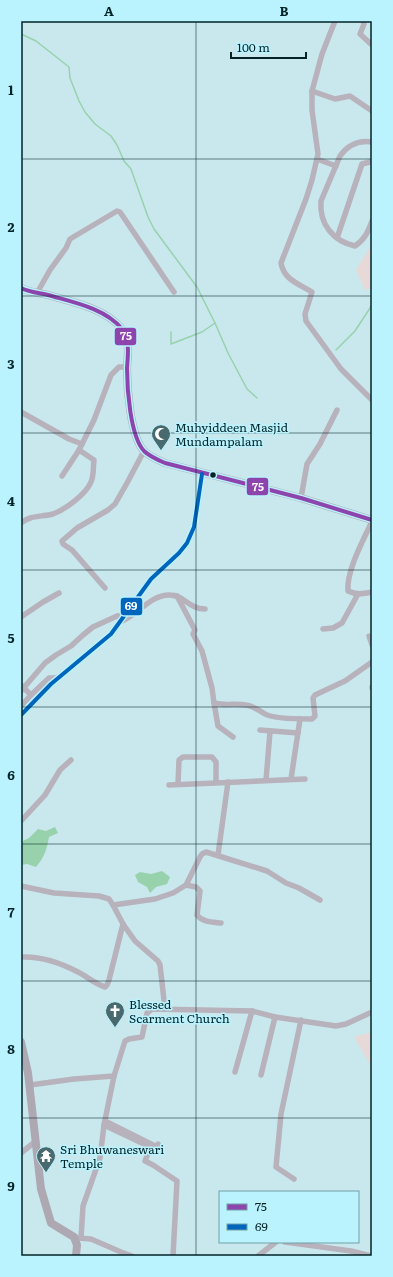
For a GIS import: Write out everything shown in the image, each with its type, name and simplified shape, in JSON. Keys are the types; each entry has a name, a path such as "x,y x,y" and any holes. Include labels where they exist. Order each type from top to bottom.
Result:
{"main road":[{"path":"21,288 90,308 106,316 122,330 129,349 128,392 131,415 136,435 144,450 165,463 202,474 301,498 372,521"},
{"path":"22,1048 30,1085 41,1189 51,1223 78,1237 76,1256"}],"street":[{"path":"334,21 322,54 312,91 312,110 318,154 317,159 312,180 281,263 288,278 312,292 305,314 306,321 341,369 372,400"},
{"path":"363,21 364,24 360,34 372,45"},
{"path":"312,91 335,99 350,96 372,111"},
{"path":"372,142 364,141 349,146 340,156 321,201 321,214 327,229 337,238 349,244 355,246 362,242 367,235 372,221"},
{"path":"317,159 336,166"},
{"path":"337,238 362,164 372,163"},
{"path":"37,293 50,270 66,248 70,239 117,211 120,212 174,292"},
{"path":"62,476 79,450 94,420 111,375 118,367 128,367"},
{"path":"301,498 307,464 320,444 337,410"},
{"path":"21,412 69,439 82,444"},
{"path":"21,523 26,519 59,511 79,497 87,489 92,480 94,460 79,450"},
{"path":"105,588 87,566 72,550 63,544 62,541 77,528 108,510 115,504 144,450"},
{"path":"21,715 59,677 100,644 120,622 124,614 151,579 179,553 187,543 194,527 202,474"},
{"path":"372,521 355,558 347,585 348,591 358,594 372,592"},
{"path":"21,617 59,593"},
{"path":"323,629 333,628 342,623 358,594"},
{"path":"120,622 128,619 157,598 163,596 176,596 197,609 205,609"},
{"path":"176,596 195,630 193,634 202,651 212,688 218,726 233,737"},
{"path":"31,695 22,688 45,663 71,646 88,631 124,614"},
{"path":"369,636 372,645"},
{"path":"214,703 220,705 246,705 258,709 266,715 312,719 315,716 313,698 315,695 345,681 372,662"},
{"path":"21,706 49,678 59,677"},
{"path":"292,779 300,719"},
{"path":"260,730 270,732 298,733"},
{"path":"266,780 270,732"},
{"path":"178,784 179,760 183,757 212,757 216,762 216,782"},
{"path":"21,821 45,795 60,770 71,760"},
{"path":"168,785 305,779"},
{"path":"218,856 228,782"},
{"path":"113,905 164,896 186,885 202,854 206,852 267,870 286,883 300,888 320,900"},
{"path":"186,885 196,887 200,891 198,917 205,921 221,923"},
{"path":"21,886 54,893 99,896 109,899 123,924 135,941 158,961 160,965 165,1009"},
{"path":"21,957 40,958 60,965 76,971 105,987 108,985 123,924"},
{"path":"132,1256 91,1239 78,1237 83,1206 100,1158 104,1123 114,1076 125,1041 142,1037 147,1013 152,1009 252,1011 275,1017 336,1026 346,1024 372,1012"},
{"path":"235,1072 252,1011"},
{"path":"261,1074 275,1017"},
{"path":"294,1179 276,1167 280,1143 281,1114 301,1020"},
{"path":"30,1085 74,1079 114,1076"},
{"path":"104,1123 148,1144 157,1147 158,1144"},
{"path":"21,1153 36,1141"},
{"path":"148,1144 149,1150 145,1161 177,1181 173,1256"},
{"path":"258,1256 275,1243"},
{"path":"292,1243 351,1251 371,1256"}],"shaded area":[{"path":"372,244 372,288 365,290 356,270"},
{"path":"55,827 58,833 49,837 45,853 36,867 27,864 21,865 21,842 29,838 38,829 46,831"},
{"path":"162,871 170,877 167,884 156,887 150,893 147,887 138,882 135,875 140,872 151,874"},
{"path":"372,1032 372,1068 354,1037"}],"waterway":[{"path":"21,34 36,41 69,67 70,78 85,112 95,124 111,136 117,145 124,161 131,169 148,217 154,229 197,287 215,323 202,332 171,344 171,332"},
{"path":"336,350 355,331 372,305"},
{"path":"215,323 228,353 247,389 257,398"}],"transit line":[{"name":"75","path":"21,288 88,307 107,316 122,329 127,343 128,387 132,423 139,444 148,455 165,463 301,498 372,520"},
{"name":"69","path":"21,715 51,684 111,634 151,579 179,553 187,543 194,527 202,474"}],"place":[{"name":"Muhyiddeen Masjid Mundampalam","path":"161,451"},
{"name":"Blessed Scarment Church","path":"115,1028"},
{"name":"Sri Bhuwaneswari Temple","path":"46,1173"}]}
